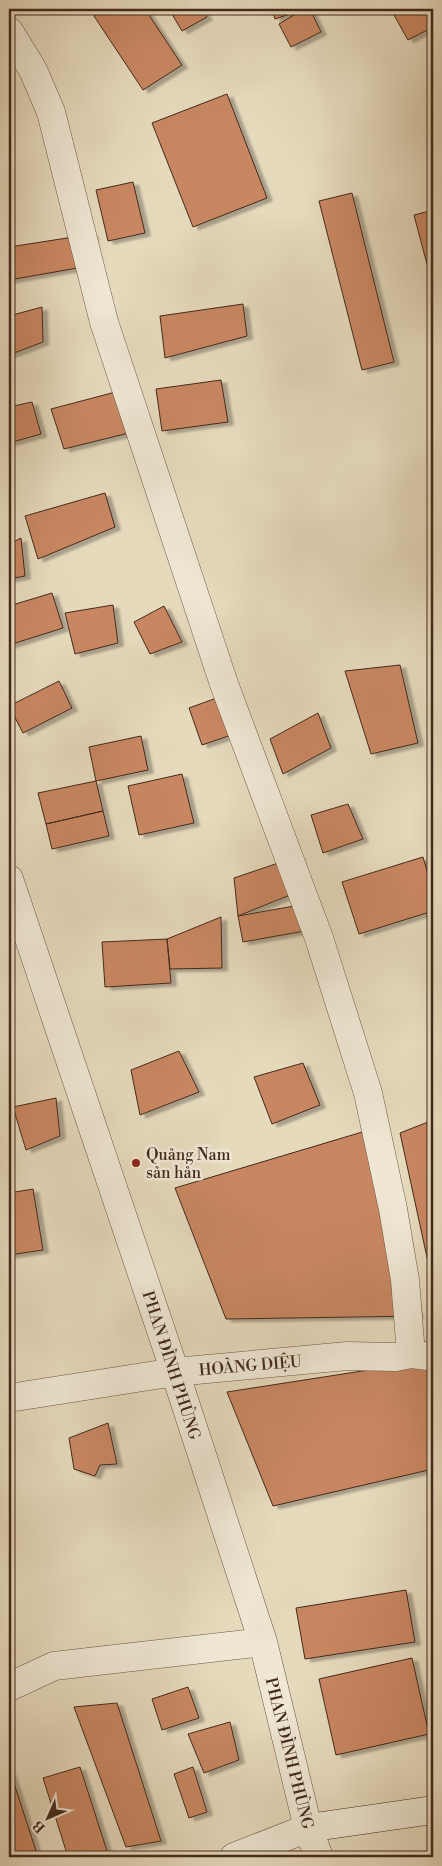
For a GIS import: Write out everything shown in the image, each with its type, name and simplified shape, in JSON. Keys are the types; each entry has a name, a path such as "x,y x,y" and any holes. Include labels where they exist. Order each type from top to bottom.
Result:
{"street":[{"path":"9,32 33,70 51,112 104,322 224,684 319,938 368,1093 393,1209 405,1280 422,1355"},
{"name":"PHAN ĐÌNH PHÙNG","path":"9,879 175,1372 262,1642 308,1828 318,1857"},
{"name":"HOÀNG DIỆU","path":"9,1398 175,1372 347,1356 396,1357 422,1355"},
{"path":"9,1687 54,1666 262,1642"},
{"path":"234,1857 308,1828 433,1810"}],"building":[{"path":"106,9 145,9 182,65 143,90 94,16"},
{"path":"169,9 202,9 207,17 182,31"},
{"path":"272,9 302,9 302,10 275,19"},
{"path":"310,9 321,32 291,47 279,24 302,10"},
{"path":"405,9 433,9 433,27 408,40 394,15"},
{"path":"227,94 267,198 193,227 152,123"},
{"path":"133,182 145,233 108,241 96,190"},
{"path":"352,193 394,362 362,370 319,201"},
{"path":"433,210 433,287 414,215"},
{"path":"93,234 89,266 9,280 9,247"},
{"path":"243,304 247,336 165,358 160,316"},
{"path":"42,307 43,342 9,355 9,316"},
{"path":"221,380 228,422 162,431 156,389"},
{"path":"127,389 141,430 64,449 51,409"},
{"path":"32,402 41,434 9,443 9,407"},
{"path":"105,493 115,527 38,559 25,516"},
{"path":"21,538 25,576 9,579 9,544"},
{"path":"52,593 63,628 9,645 9,606"},
{"path":"113,605 118,643 75,654 65,613"},
{"path":"164,606 182,642 150,654 134,622"},
{"path":"400,665 418,743 371,754 345,671"},
{"path":"59,681 72,708 23,733 9,706"},
{"path":"236,691 249,729 202,745 189,708"},
{"path":"318,713 331,748 283,774 270,739"},
{"path":"141,736 148,770 96,781 89,747"},
{"path":"182,774 194,823 139,835 128,786"},
{"path":"96,781 103,811 46,824 38,793"},
{"path":"348,804 363,839 323,853 311,815"},
{"path":"103,811 109,836 52,849 46,824"},
{"path":"299,856 300,891 238,916 234,878"},
{"path":"423,857 433,891 433,911 359,934 342,882"},
{"path":"311,903 316,929 243,942 238,916"},
{"path":"221,917 222,968 170,969 167,939"},
{"path":"167,939 171,983 105,987 102,942"},
{"path":"179,1051 199,1092 140,1115 131,1070"},
{"path":"303,1063 320,1105 272,1124 254,1077"},
{"path":"56,1098 60,1136 26,1150 13,1107"},
{"path":"433,1120 433,1285 400,1133"},
{"path":"369,1130 418,1316 226,1319 175,1188"},
{"path":"33,1189 43,1250 9,1255 9,1193"},
{"path":"433,1360 433,1469 273,1506 227,1392"},
{"path":"108,1423 117,1464 100,1465 95,1476 74,1469 69,1438"},
{"path":"406,1590 415,1642 305,1659 296,1608"},
{"path":"412,1658 429,1734 336,1755 319,1679"},
{"path":"188,1687 199,1718 162,1730 152,1699"},
{"path":"117,1703 161,1841 126,1847 74,1707"},
{"path":"230,1722 239,1760 204,1773 188,1734"},
{"path":"80,1767 109,1857 68,1857 43,1778"},
{"path":"193,1767 207,1812 189,1818 174,1774"},
{"path":"10,1771 38,1857 9,1857"}],"place":[{"name":"Quảng Nam sản hản","path":"136,1163"}]}
